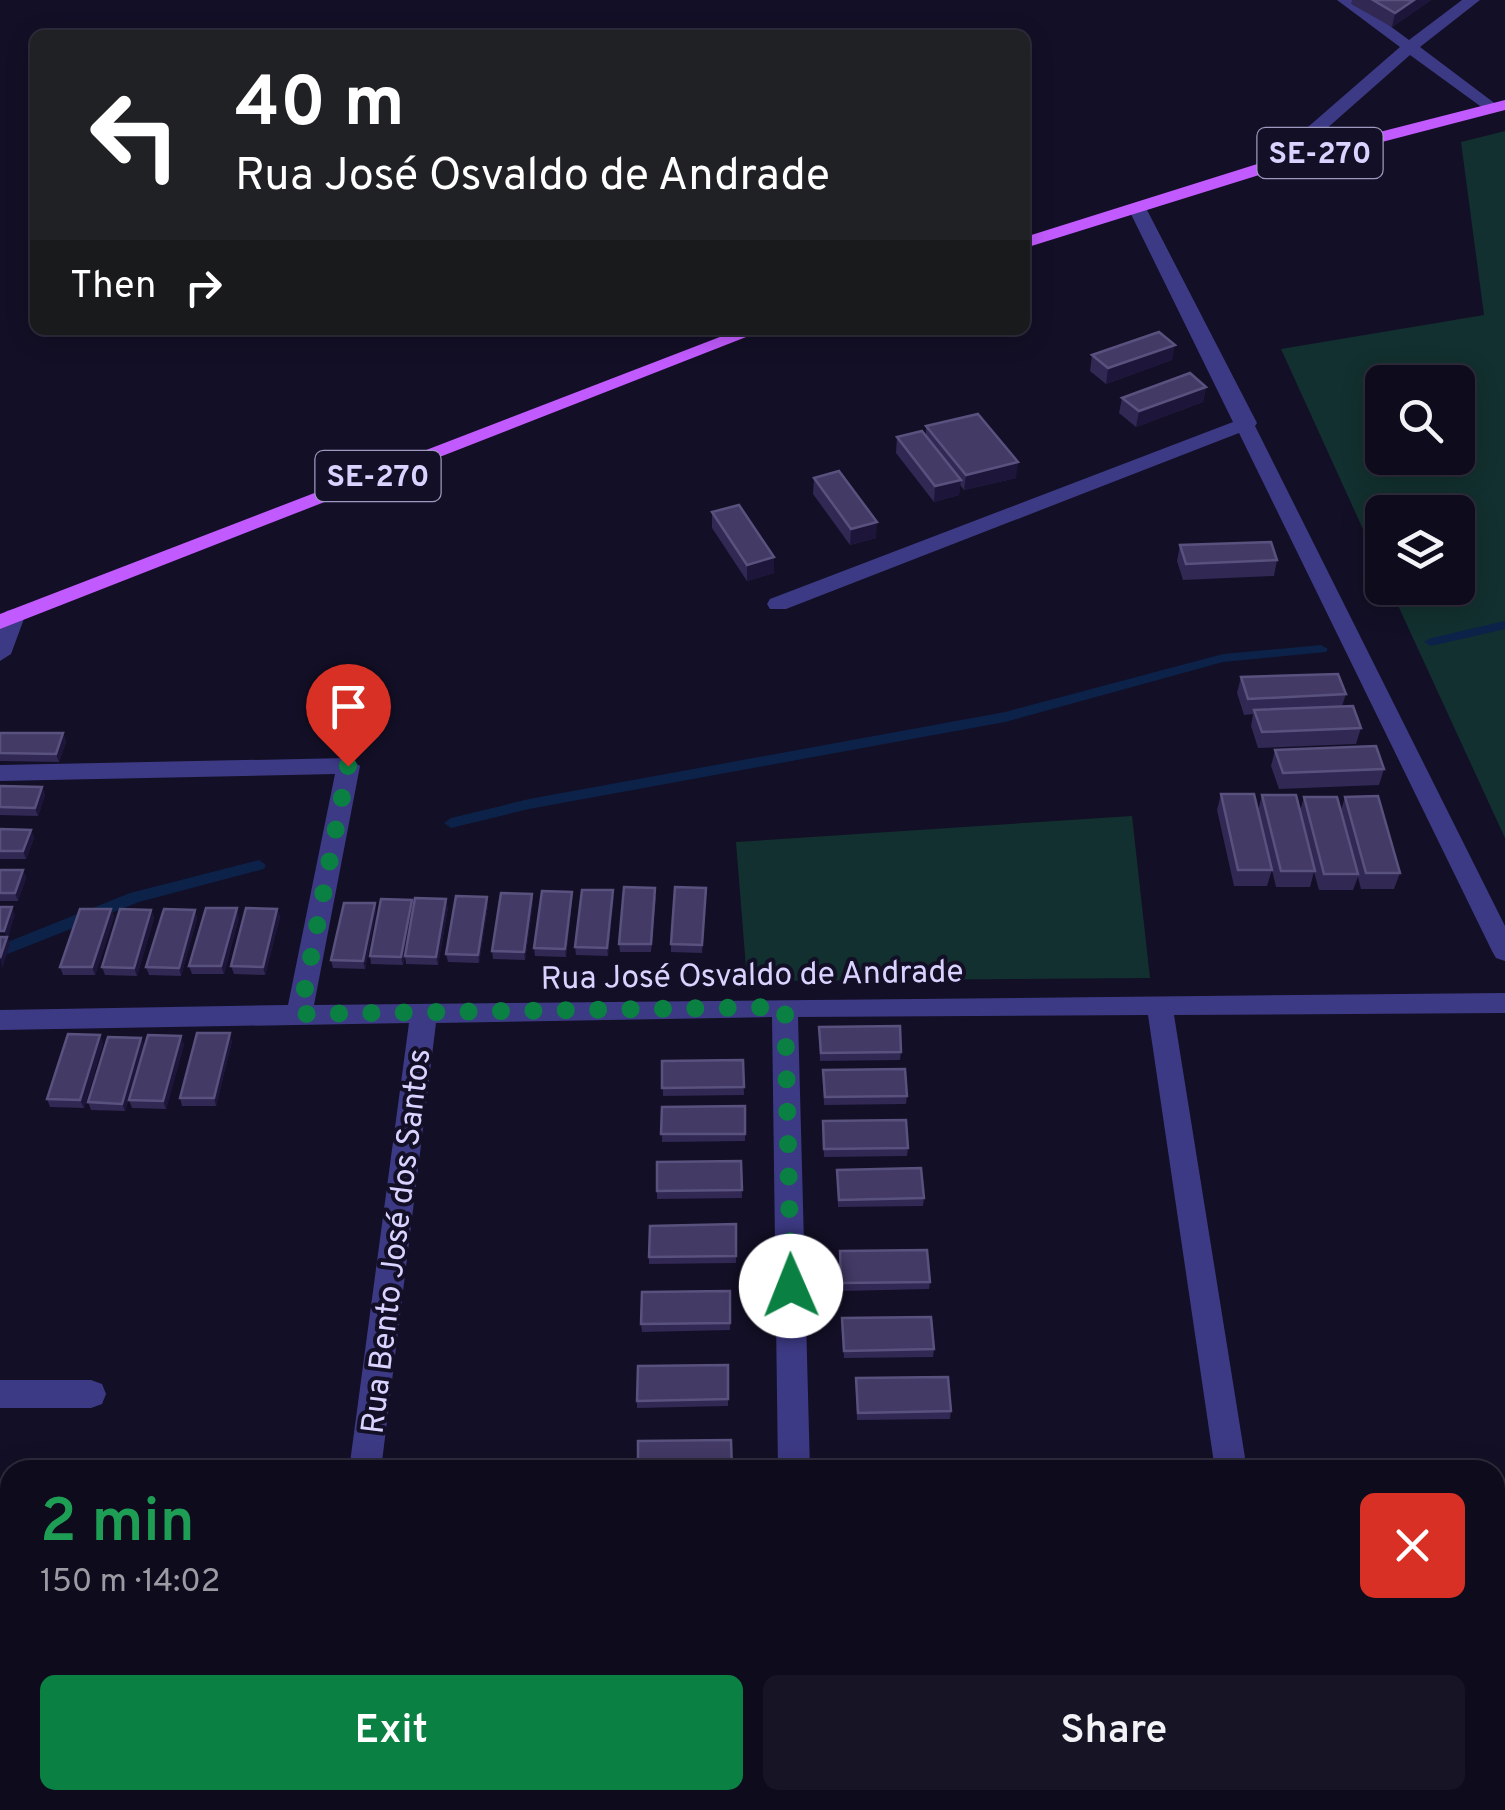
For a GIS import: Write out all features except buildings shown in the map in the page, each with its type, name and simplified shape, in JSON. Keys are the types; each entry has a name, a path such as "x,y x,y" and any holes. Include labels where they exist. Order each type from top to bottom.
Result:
{"main road":[{"name":"SE-270","path":"1030,241 1276,164 1499,106"},
{"name":"SE-270","path":"7,619 742,335"}],"street":[{"path":"1345,0 1407,49 1499,106"},
{"path":"1276,164 1407,49 1472,0"},
{"path":"1137,208 1247,423 1505,951"},
{"path":"778,604 1247,423"},
{"path":"0,654 7,619"},
{"path":"0,774 348,766 300,1014"},
{"name":"Rua José Osvaldo de Andrade","path":"0,1020 785,1007 1505,1003"},
{"path":"1160,1006 1228,1460"},
{"path":"785,1007 794,1460"},
{"name":"Rua Bento José dos Santos","path":"366,1460 424,1012"},
{"path":"0,1394 91,1394"}],"green space":[{"path":"1505,131 1505,838 1398,605 1475,605 1475,495 1365,495 1365,534 1281,349 1484,315 1461,142"},
{"path":"1132,816 1150,978 747,981 736,842"}],"waterway":[{"path":"1431,642 1505,625"},
{"path":"451,823 529,804 1005,717 1223,658 1321,649"},
{"path":"0,951 135,897 259,865"}],"route":[{"path":"348,766 300,1014 785,1007 791,1286"}]}
